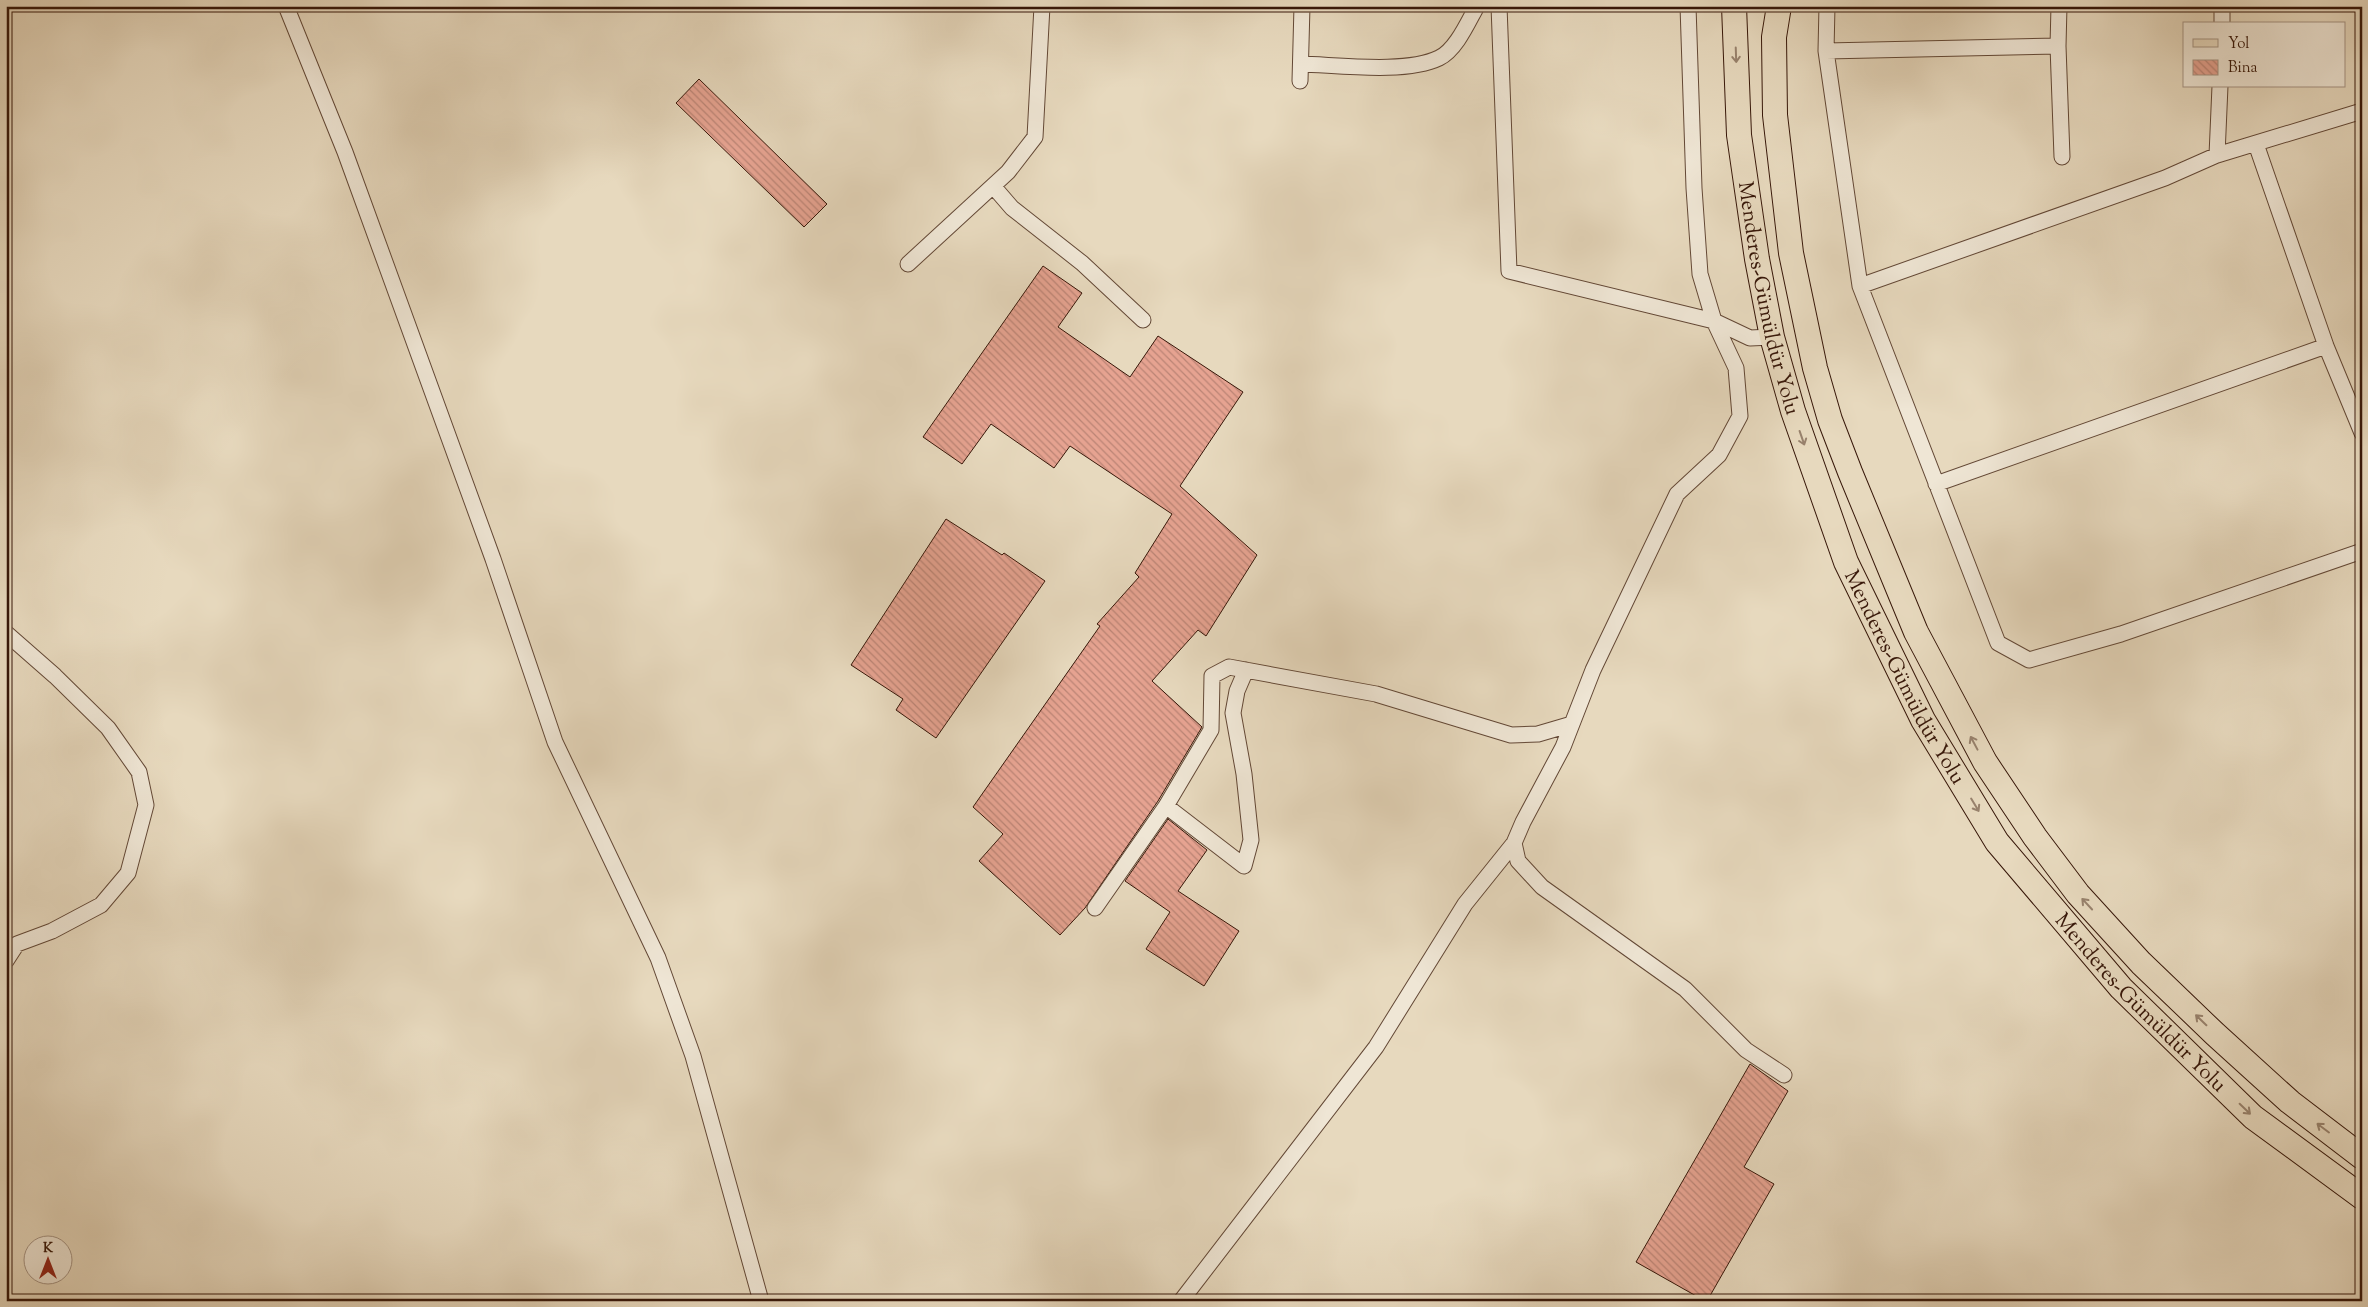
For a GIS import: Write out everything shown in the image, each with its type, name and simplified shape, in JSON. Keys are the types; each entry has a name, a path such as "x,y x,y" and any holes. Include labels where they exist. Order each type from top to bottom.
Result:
{"main road":[{"name":"Menderes-Gümüldür Yolu","path":"1734,6 1739,135 1757,259 1772,337 1793,411 1846,562 1923,720 1997,842 2121,988 2253,1117 2362,1197"},
{"name":"Menderes-Gümüldür Yolu","path":"1779,6 1774,37 1775,115 1790,253 1813,359 1830,420 1916,632 1985,762 2035,837 2078,894 2141,963 2236,1053 2290,1102 2362,1157"}],"street":[{"path":"286,6 344,152 490,549 555,742 658,958 693,1056 761,1301"},
{"path":"908,264 1008,172 1035,137 1042,6"},
{"path":"1300,81 1302,6"},
{"path":"1301,64 1402,67 1440,58 1466,29 1477,6"},
{"path":"1499,6 1509,271 1714,321 1750,338 1772,337"},
{"path":"1181,1301 1376,1047 1465,904 1514,843 1523,822 1563,747 1593,670 1677,494 1719,455 1740,416 1736,368 1714,321 1700,274 1694,188 1688,6"},
{"path":"1827,6 1826,50 1860,286 1998,643 2029,660 2121,634 2362,551"},
{"path":"2059,6 2058,46 2062,157"},
{"path":"2222,6 2222,22"},
{"path":"1826,50 2058,46"},
{"path":"2217,156 2220,88"},
{"path":"1860,286 2156,181 2217,156 2362,111"},
{"path":"2256,144 2326,346 2362,433"},
{"path":"993,186 1012,208 1082,263 1143,320"},
{"path":"1936,484 2326,346"},
{"path":"6,633 55,676 108,728 139,772 146,805 128,873 101,905 52,931 18,944 6,961"},
{"path":"1095,908 1166,806 1211,730 1212,676 1229,667 1376,694 1511,736 1538,734 1572,724"},
{"path":"1166,806 1244,866 1251,840 1244,774 1233,714 1236,692 1246,670"},
{"path":"1514,843 1518,861 1542,887 1685,989 1746,1050 1784,1075"}],"building":[{"path":"699,79 827,204 804,227 676,103"},
{"path":"1043,266 1082,293 1058,327 1130,377 1158,336 1243,392 1180,486 1257,555 1206,636 1198,630 1152,681 1202,727 1158,801 1085,908 1060,935 979,861 1003,834 973,807 1100,626 1097,624 1139,577 1135,573 1172,514 1070,446 1054,468 991,424 962,464 923,437"},
{"path":"946,519 1002,555 1004,553 1045,581 936,738 896,710 903,699 851,665"},
{"path":"1168,819 1207,850 1178,891 1239,931 1204,986 1146,949 1170,912 1125,881"},
{"path":"1750,1064 1788,1091 1744,1167 1774,1184 1707,1301 1705,1301 1636,1262"}]}
